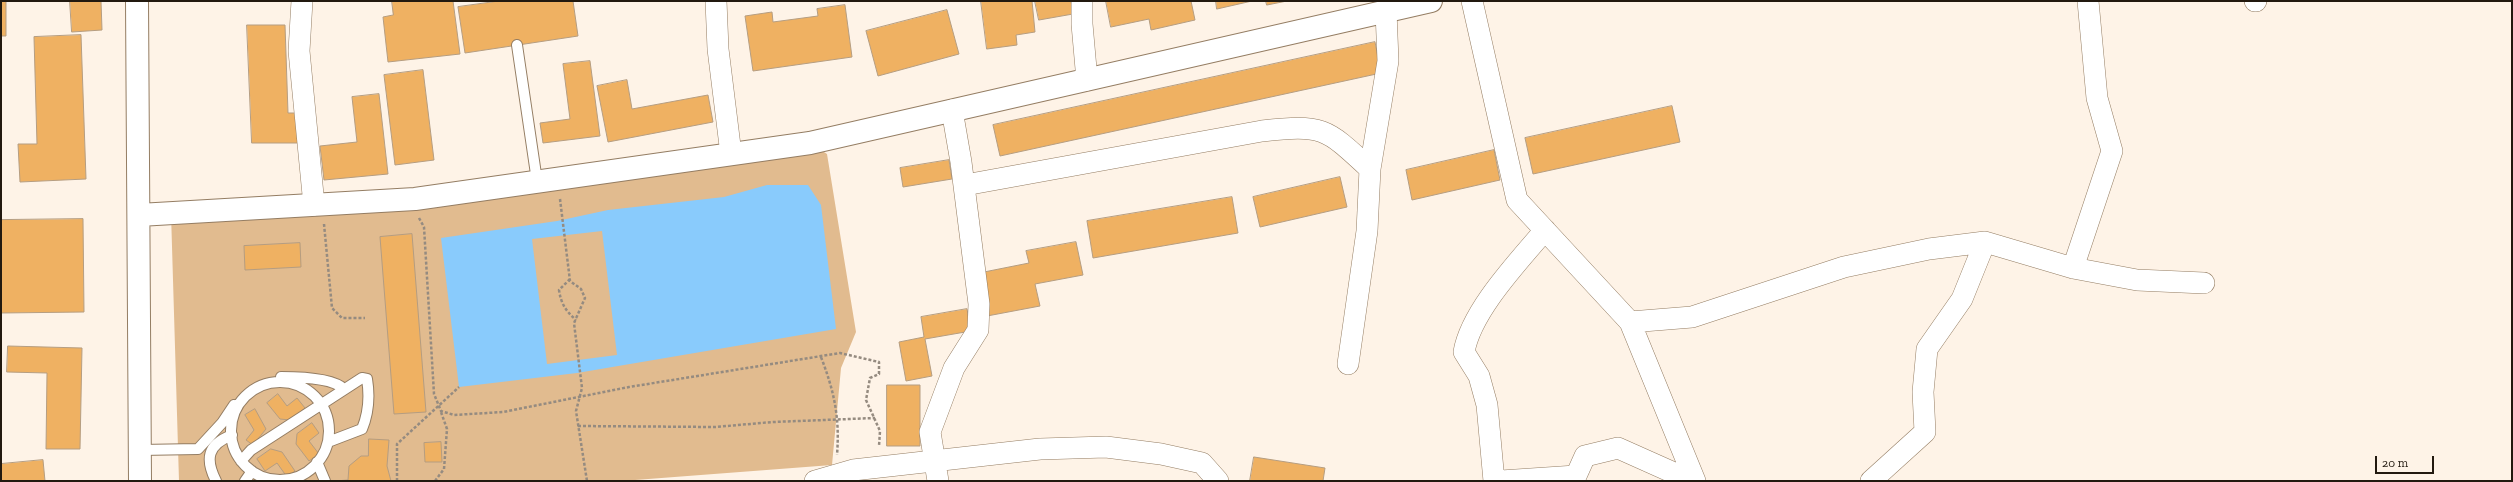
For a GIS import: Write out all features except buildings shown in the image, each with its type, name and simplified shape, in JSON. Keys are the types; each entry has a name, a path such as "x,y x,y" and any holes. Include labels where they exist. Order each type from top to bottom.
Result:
{"street":[{"path":"137,1 140,481"},
{"path":"302,1 299,51 314,204"},
{"path":"716,1 718,49 730,154"},
{"path":"1082,1 1082,24 1087,80"},
{"path":"139,215 407,199 810,143 1431,1"},
{"path":"1472,1 1517,200 1630,322 1693,481"},
{"path":"2073,268 2112,151 2098,98 2088,1"},
{"path":"1348,364 1367,231 1370,169 1388,61 1386,11"},
{"path":"936,471 930,432 954,368 978,330 979,304 964,185 952,110"},
{"path":"964,185 1262,131 1300,126 1325,131 1344,144 1370,169"},
{"path":"1494,481 1487,405 1479,376 1464,352 1467,338 1494,292 1545,230"},
{"path":"1630,322 1692,317 1844,267 1929,249 1985,242 2073,268 2137,280 2204,283"},
{"path":"1871,481 1925,432 1923,392 1927,349 1962,299 1985,242"},
{"path":"814,481 853,470 936,471 1040,449 1106,447 1161,454 1202,463 1218,481"},
{"path":"1501,481 1576,476 1585,456 1618,448 1693,481"}],"lane":[{"path":"517,45 537,181"},
{"path":"140,450 198,449 222,423 244,390 268,378 282,376 328,382 340,384 344,389"},
{"path":"241,461 252,450 344,389 362,378 367,380 369,394 367,416 362,429 328,442"},
{"path":"283,382 300,386 314,395 321,405 329,425 328,442 317,462 310,470 297,477 282,480 268,480 252,472 241,461 234,447 232,435 233,417 240,403 251,392 266,384 283,382"},
{"path":"216,481 208,460 213,448 221,439 232,435"},
{"path":"317,462 325,481"},
{"path":"246,481 252,472"}],"path":[{"path":"558,178 570,279 581,289 585,298 574,323 582,388 576,411 587,481"},
{"path":"407,199 424,227 434,394 440,407 446,429 444,469 435,481"},
{"path":"314,204 324,221 332,308 342,318 365,318"},
{"path":"570,279 559,290 560,300 564,309 576,320"},
{"path":"441,411 454,415 503,412 580,397 840,354 879,362 879,374 870,378 866,400 880,431 879,450"},
{"path":"821,357 830,379 839,420 836,475"},
{"path":"397,481 396,444 440,407 459,387"},
{"path":"578,426 715,427 774,422 875,418"}],"shaded area":[{"path":"810,143 827,154 856,332 841,368 832,465 622,481 179,481 171,213 314,205"}],"water":[{"path":"767,185 808,185 821,205 836,329 577,373 459,387 441,238 557,221 608,210 724,197","holes":["602,231 617,355 547,364 532,239"]}]}
